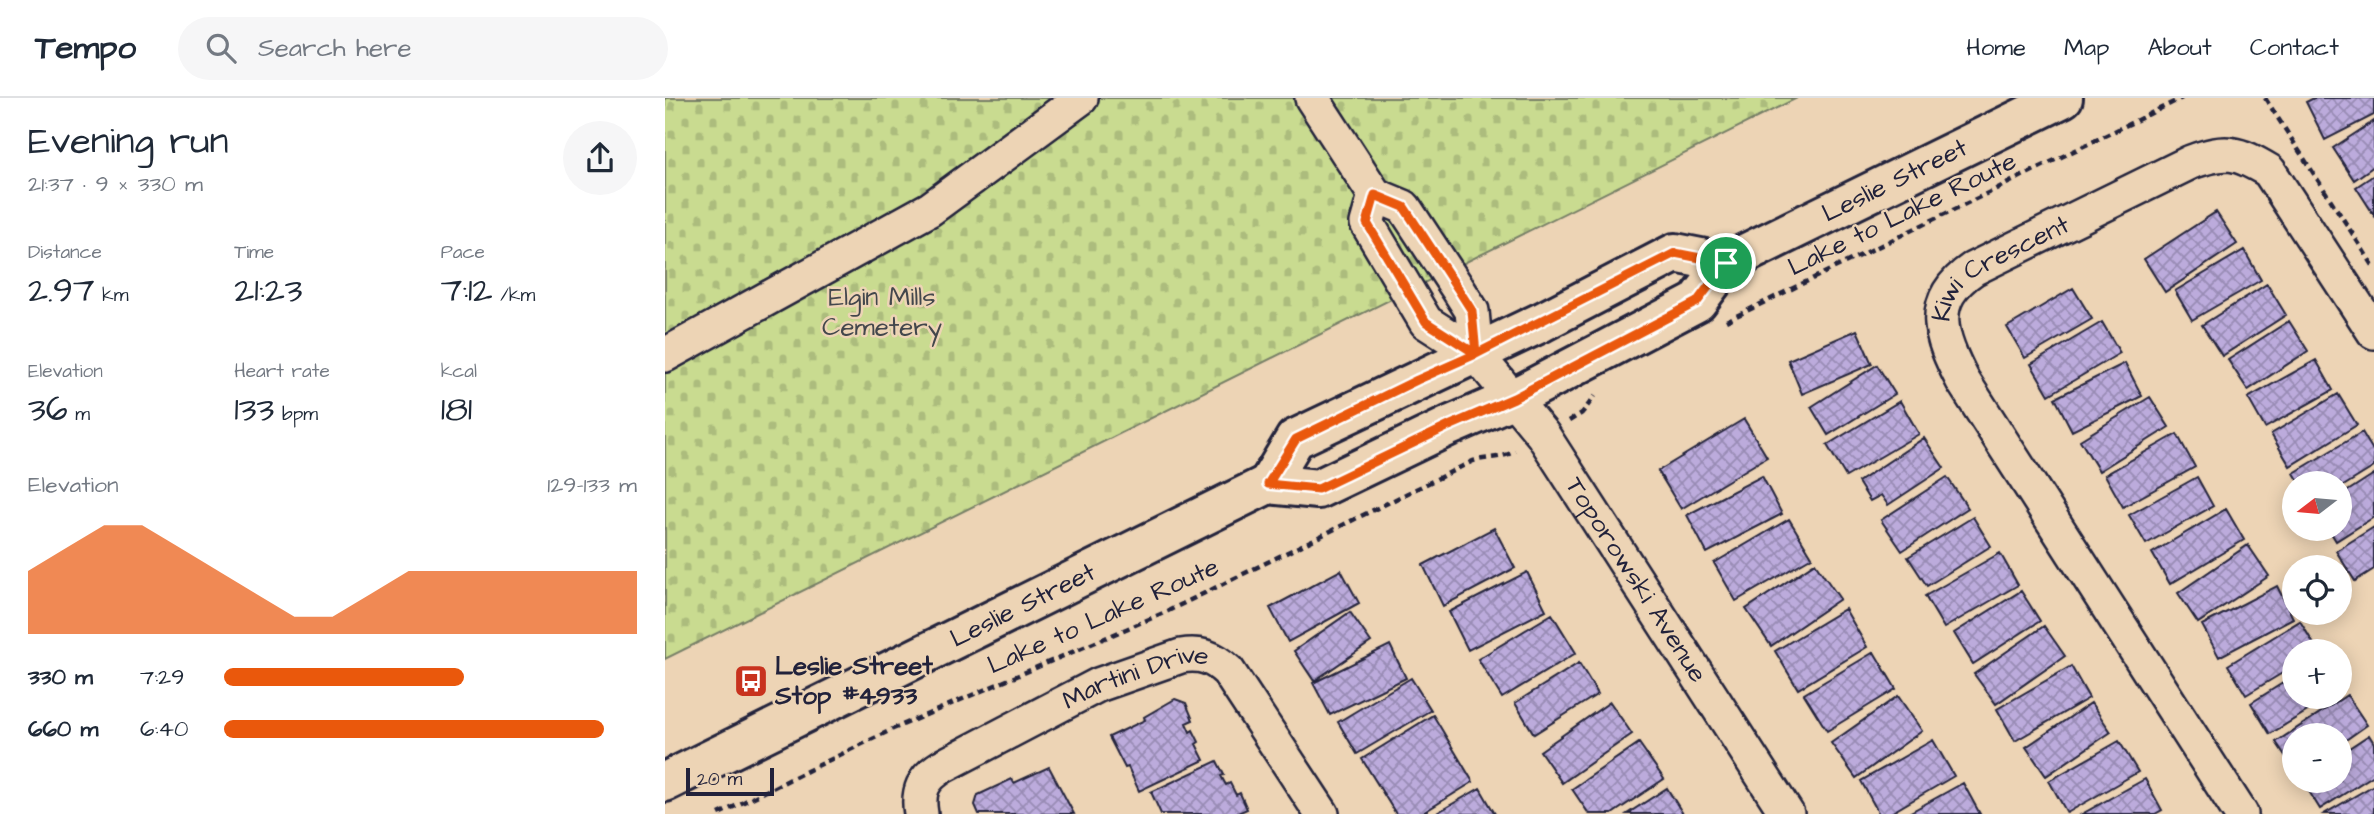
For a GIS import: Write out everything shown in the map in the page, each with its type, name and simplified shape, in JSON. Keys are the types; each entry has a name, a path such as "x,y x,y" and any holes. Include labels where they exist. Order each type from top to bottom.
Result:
{"main road":[{"name":"Leslie Street","path":"665,782 1268,484 1318,489 1514,398 1697,302 1726,263 2063,98"},
{"path":"1268,484 1296,439 1476,354 1675,253 1726,263"}],"street":[{"path":"666,352 930,209 1081,98"},
{"path":"1312,98 1375,195 1404,207 1465,300 1472,311 1476,354"},
{"name":"Kiwi Crescent","path":"2241,814 1963,381 1943,334 1940,310 1948,292 1961,277 1973,269 2191,162 2226,152 2253,161 2269,171 2374,332"},
{"name":"Toporowski Avenue","path":"1375,195 1367,223 1426,322 1476,354 1543,435 1787,814"},
{"name":"Martini Drive","path":"921,814 920,796 926,778 943,766 1098,685 1194,654 1217,661 1228,671 1322,814"}],"path":[{"name":"Lake to Lake Route","path":"1716,326 2182,98"},
{"path":"2265,98 2374,267"},
{"path":"1575,417 1582,413 1601,391"},
{"name":"Lake to Lake Route","path":"719,814 893,729 1168,611 1473,461 1487,457 1502,458"}],"green space":[{"name":"Elgin Mills Cemetery","path":"665,98 1797,98 665,659"}],"building":[{"path":"2314,98 2374,98 2374,115 2325,140 2306,102"},
{"path":"2374,121 2374,166 2354,180 2333,148"},
{"path":"2374,175 2374,215 2356,187"},
{"path":"2216,212 2237,244 2165,292 2144,259"},
{"path":"2244,250 2261,280 2192,320 2175,291"},
{"path":"2267,284 2286,315 2222,356 2202,325"},
{"path":"2073,288 2092,319 2025,358 2007,327"},
{"path":"2289,321 2308,351 2248,390 2228,360"},
{"path":"2102,322 2120,353 2049,395 2031,364"},
{"path":"1857,330 1872,364 1802,394 1788,360"},
{"path":"2316,360 2333,390 2265,428 2248,398"},
{"path":"2125,363 2142,396 2072,431 2055,398"},
{"path":"1877,365 1895,394 1828,435 1811,407"},
{"path":"2338,394 2357,425 2290,466 2271,434"},
{"path":"2150,397 2169,427 2099,471 2080,440"},
{"path":"1900,401 1919,434 1846,477 1827,445"},
{"path":"1744,419 1767,457 1681,509 1658,471"},
{"path":"2362,432 2374,452 2374,467 2352,481 2352,471 2297,471"},
{"path":"2177,434 2195,467 2123,507 2105,475"},
{"path":"1924,438 1944,468 1888,505 1881,495 1870,501 1858,482"},
{"path":"2374,474 2374,517 2352,531 2352,488"},
{"path":"1762,476 1782,514 1707,553 1687,515"},
{"path":"1947,477 1968,508 1902,551 1881,520"},
{"path":"2197,477 2213,506 2146,544 2129,515"},
{"path":"2226,509 2244,540 2170,584 2152,553"},
{"path":"1973,517 1991,546 1927,586 1908,557"},
{"path":"1789,519 1812,557 1736,601 1714,563"},
{"path":"2374,527 2374,569 2355,581 2352,576 2352,555 2339,555 2336,551"},
{"path":"1494,528 1515,568 1443,606 1423,565"},
{"path":"2248,545 2269,576 2198,623 2178,593"},
{"path":"2000,553 2018,585 1944,628 1925,596"},
{"path":"1815,563 1840,599 1771,646 1746,609"},
{"path":"1341,570 1359,603 1288,642 1270,608"},
{"path":"1527,572 1546,610 1468,650 1449,612"},
{"path":"2277,586 2282,596 2282,624 2219,657 2202,625"},
{"path":"2021,591 2040,621 1973,664 1954,633"},
{"path":"1845,609 1867,647 1798,689 1775,651"},
{"path":"1350,612 1371,642 1314,681 1294,651"},
{"path":"1552,614 1576,653 1502,698 1478,659"},
{"path":"2293,625 2302,625 2311,639 2282,639 2282,673 2246,695 2228,665"},
{"path":"2044,626 2065,656 1996,704 1974,674"},
{"path":"1390,645 1406,678 1330,715 1313,683"},
{"path":"1874,652 1896,689 1827,731 1804,694"},
{"path":"1579,663 1598,694 1534,734 1515,703"},
{"path":"2071,666 2089,698 2015,741 1997,709"},
{"path":"1411,678 1431,710 1357,754 1338,722"},
{"path":"2282,684 2282,709 2311,709 2288,723 2282,723 2282,727 2270,734 2251,703"},
{"path":"1898,696 1922,731 1856,778 1831,743"},
{"path":"1175,699 1186,703 1193,720 1186,723 1199,742 1196,744 1204,760 1139,791 1109,737 1145,720 1144,717"},
{"path":"1610,702 1632,734 1562,783 1540,751"},
{"path":"2352,702 2367,725 2352,736 2352,723 2305,723 2326,709 2352,709"},
{"path":"2091,703 2111,732 2046,776 2026,747"},
{"path":"1433,715 1473,782 1421,814 1396,814 1362,759"},
{"path":"2369,735 2374,743 2374,775 2352,789 2352,746"},
{"path":"2282,738 2282,751 2276,742"},
{"path":"1933,740 1954,776 1889,814 1879,814 1861,781"},
{"path":"2119,741 2138,772 2067,813 2049,781"},
{"path":"1639,743 1664,779 1612,814 1589,814 1572,789"},
{"path":"1217,761 1226,785 1230,783 1236,795 1240,793 1247,809 1236,814 1161,814 1151,792"},
{"path":"1049,767 1074,814 979,814 975,805 978,795 1012,779 1014,783"},
{"path":"2145,779 2162,810 2155,814 2082,814"},
{"path":"1963,783 1980,814 1907,814"},
{"path":"2374,785 2374,814 2324,814"},
{"path":"1480,788 1495,814 1435,814"},
{"path":"1667,788 1683,814 1627,814"},
{"path":"2310,793 2345,793 2320,809"}],"place":[{"name":"Leslie Street Stop #4933","path":"751,681"}],"route":[{"path":"1726,263 1675,253 1476,354 1472,311 1404,207 1375,195 1367,223 1426,322 1476,354 1296,439 1268,484 1318,489 1514,398 1697,302 1726,263"}]}
